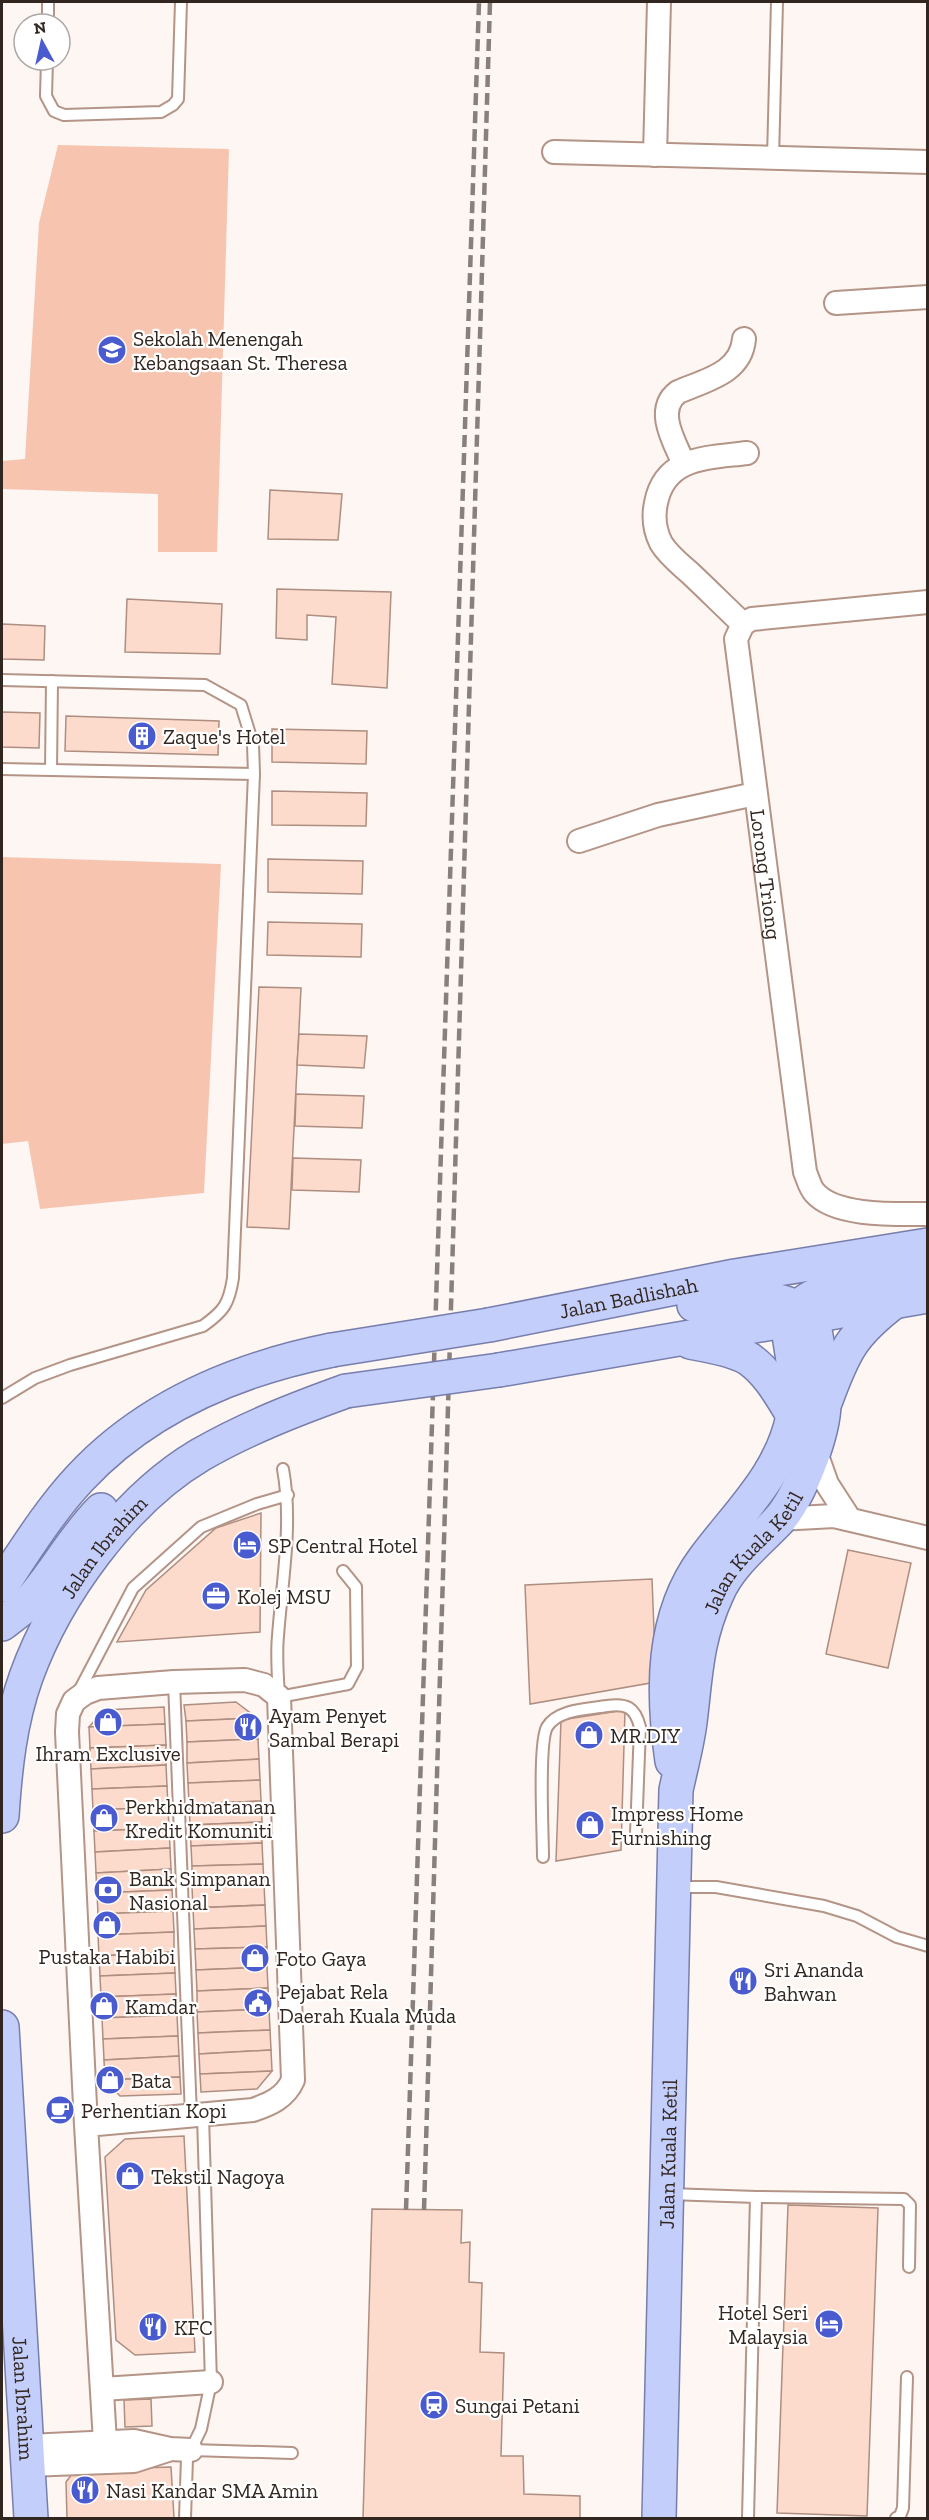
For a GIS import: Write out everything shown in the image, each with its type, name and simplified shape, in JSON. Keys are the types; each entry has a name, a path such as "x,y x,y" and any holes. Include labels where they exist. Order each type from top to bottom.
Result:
{"main road":[{"name":"Jalan Badlishah","path":"46,1520 80,1478 100,1459 157,1415 201,1391 245,1372 281,1360 497,1324 735,1276 927,1245"},
{"path":"799,1316 813,1296 832,1287 927,1268"},
{"path":"497,1324 524,1331 551,1331 722,1300 758,1297 782,1302 799,1316"},
{"path":"674,1339 912,1298"},
{"path":"824,1404 846,1350 869,1321 912,1298"},
{"name":"Jalan Kuala Ketil","path":"659,2518 676,1790 690,1724 697,1653 705,1621 718,1590 736,1564 779,1519 793,1498 815,1450 824,1404 799,1316"},
{"name":"Jalan Kuala Ketil","path":"676,1790 653,1725 676,1611 690,1581 704,1559 758,1493 773,1469 786,1441 794,1415 799,1316"},
{"path":"674,1339 723,1349 748,1359 768,1376 794,1415"},
{"name":"Jalan Ibrahim","path":"2,1816 10,1740 26,1676 68,1593 97,1549 118,1523 146,1497 199,1456 284,1413 346,1391 498,1370 674,1339"},
{"path":"2,1624 26,1606 94,1517 128,1485 176,1457 199,1456"},
{"path":"2,1551 18,1543 46,1520"},
{"path":"2,1585 46,1520"},
{"name":"Jalan Ibrahim","path":"2,2027 31,2518"}],"street":[{"path":"655,155 659,2"},
{"path":"554,152 927,162"},
{"path":"836,303 927,297"},
{"path":"684,464 668,428 667,405 678,392 725,371 738,360 743,352 744,339"},
{"path":"747,453 698,459 673,471 661,485 654,520 662,544 673,558 743,624 752,619 927,602"},
{"name":"Lorong Triong","path":"743,624 736,639 805,1172 814,1193 835,1206 883,1213 927,1214"},
{"path":"579,841 658,815 755,794"},
{"path":"815,1450 827,1484 849,1518"},
{"path":"779,1519 815,1515 849,1518 927,1539"},
{"path":"86,2125 253,2110 273,2103 284,2094 293,2080 279,1697 264,1685 245,1680 174,1682 98,1688 74,1701 68,1714 86,2125 105,2442"},
{"path":"102,2389 211,2382"},
{"path":"28,2455 105,2442 134,2441 180,2449"},
{"path":"28,2455 134,2461 180,2449"}],"lane":[{"path":"47,72 46,96 54,111 64,115 161,112 178,99 181,2"},
{"path":"773,158 777,2"},
{"path":"2,680 205,685 241,705 253,744 254,774 234,1267 229,1300 218,1315 203,1326 70,1365 35,1378 2,1398"},
{"path":"51,770 52,681"},
{"path":"2,769 254,774"},
{"path":"283,1469 288,1495 278,1639 279,1697 348,1684 357,1667 356,1587 343,1571"},
{"path":"74,1701 133,1588 201,1527 257,1504 288,1495"},
{"path":"174,1682 211,2382 201,2429 180,2449"},
{"path":"543,1857 542,1748 548,1727 564,1714 619,1704 629,1706 653,1725 636,1834"},
{"path":"673,1887 716,1887 824,1906 857,1916 897,1937 927,1946"},
{"path":"666,2194 904,2199 910,2205 909,2267"},
{"path":"748,2518 756,2197"},
{"path":"898,2518 903,2508 907,2377"},
{"path":"180,2449 292,2453"},
{"path":"180,2449 187,2458 185,2518"},
{"path":"659,2518 668,2518"}],"shaded area":[{"name":"Sekolah Menengah Kebangsaan St. Theresa","path":"58,145 229,149 217,552 158,552 158,494 2,489 2,461 25,459 39,223"},
{"path":"2,857 221,864 204,1193 40,1209 28,1141 2,1144"}],"building":[{"path":"270,490 342,494 338,540 268,539"},
{"path":"277,589 391,592 387,688 332,684 336,617 307,615 307,640 276,638"},
{"path":"127,599 222,604 220,654 125,652"},
{"path":"2,624 45,626 44,660 2,659"},
{"path":"2,712 40,713 39,748 2,747"},
{"name":"Zaque's Hotel","path":"66,716 219,721 218,755 65,751"},
{"path":"272,729 367,731 366,764 272,762"},
{"path":"272,791 367,793 366,826 272,825"},
{"path":"268,859 363,861 362,894 268,892"},
{"path":"268,922 362,924 361,957 267,955"},
{"path":"259,987 301,988 289,1229 247,1227"},
{"path":"299,1034 367,1036 364,1068 297,1065"},
{"path":"296,1094 364,1096 362,1128 295,1126"},
{"path":"293,1158 361,1160 359,1192 292,1190"},
{"path":"261,1513 260,1632 117,1642 146,1590 216,1528"},
{"path":"848,1550 911,1563 888,1668 826,1654"},
{"path":"652,1579 656,1682 530,1704 525,1585"},
{"path":"236,1702 257,1718 186,1721 184,1705"},
{"path":"164,1707 165,1724 89,1727 104,1710"},
{"path":"625,1710 621,1850 556,1861 561,1720"},
{"path":"257,1718 258,1739 187,1742 186,1721"},
{"path":"165,1724 166,1745 90,1748 89,1727"},
{"path":"258,1739 259,1759 187,1763 187,1742"},
{"path":"166,1745 166,1765 91,1769 90,1748"},
{"path":"259,1759 260,1780 188,1783 187,1763"},
{"path":"166,1765 167,1786 92,1789 91,1769"},
{"path":"260,1780 261,1801 189,1804 188,1783"},
{"path":"167,1786 168,1807 93,1810 92,1789"},
{"path":"261,1801 262,1822 190,1825 189,1804"},
{"path":"168,1807 169,1828 94,1831 93,1810"},
{"path":"262,1822 262,1843 191,1846 190,1825"},
{"path":"169,1828 170,1848 95,1852 94,1831"},
{"path":"262,1843 263,1864 192,1866 191,1846"},
{"path":"170,1848 171,1869 96,1873 95,1852"},
{"path":"263,1864 264,1884 192,1887 192,1866"},
{"path":"171,1869 172,1890 97,1893 96,1873"},
{"path":"264,1884 265,1905 193,1908 192,1887"},
{"path":"172,1890 173,1911 98,1914 97,1893"},
{"path":"265,1905 266,1926 194,1929 193,1908"},
{"path":"173,1911 174,1932 98,1935 98,1914"},
{"path":"266,1926 267,1947 195,1949 194,1929"},
{"path":"174,1932 174,1952 99,1956 98,1935"},
{"path":"267,1947 267,1967 196,1970 195,1949"},
{"path":"174,1952 175,1973 100,1976 99,1956"},
{"path":"267,1967 268,1988 197,1991 196,1970"},
{"path":"175,1973 176,1994 101,1997 100,1976"},
{"path":"268,1988 269,2009 197,2012 197,1991"},
{"path":"176,1994 177,2015 102,2018 101,1997"},
{"path":"269,2009 270,2030 198,2033 197,2012"},
{"path":"177,2015 178,2036 103,2039 102,2018"},
{"path":"270,2030 271,2050 199,2054 198,2033"},
{"path":"178,2036 179,2056 104,2060 103,2039"},
{"path":"271,2050 272,2071 200,2074 199,2054"},
{"path":"179,2056 180,2077 105,2080 104,2060"},
{"path":"272,2071 257,2089 201,2092 200,2074"},
{"path":"180,2077 181,2094 120,2096 105,2080"},
{"path":"184,2136 195,2352 135,2355 116,2340 105,2157 125,2139"},
{"name":"Hotel Seri Malaysia","path":"788,2205 878,2208 867,2516 777,2513"},
{"name":"Sungai Petani","path":"372,2209 462,2210 461,2243 470,2242 469,2282 482,2283 480,2352 504,2353 501,2456 523,2456 524,2494 580,2496 580,2518 363,2518"},
{"path":"151,2399 152,2426 125,2427 124,2400"},
{"path":"171,2467 174,2518 67,2518 66,2482 75,2470"}],"railway":[{"path":"406,2210 479,2"},
{"path":"424,2210 490,2"}],"place":[{"name":"Sekolah Menengah Kebangsaan St. Theresa","path":"112,350"},
{"name":"Zaque's Hotel","path":"142,736"},
{"name":"SP Central Hotel","path":"247,1545"},
{"name":"Kolej MSU","path":"216,1596"},
{"name":"Ihram Exclusive","path":"108,1722"},
{"name":"Ayam Penyet Sambal Berapi","path":"248,1727"},
{"name":"MR.DIY","path":"589,1735"},
{"name":"Perkhidmatanan Kredit Komuniti","path":"104,1818"},
{"name":"Impress Home Furnishing","path":"590,1825"},
{"name":"Bank Simpanan Nasional","path":"108,1890"},
{"name":"Pustaka Habibi","path":"107,1925"},
{"name":"Foto Gaya","path":"255,1958"},
{"name":"Sri Ananda Bahwan","path":"743,1981"},
{"name":"Pejabat Rela Daerah Kuala Muda","path":"258,2003"},
{"name":"Kamdar","path":"104,2006"},
{"name":"Bata","path":"110,2080"},
{"name":"Perhentian Kopi","path":"60,2110"},
{"name":"Tekstil Nagoya","path":"130,2176"},
{"name":"Hotel Seri Malaysia","path":"829,2324"},
{"name":"KFC","path":"153,2327"},
{"name":"Sungai Petani","path":"434,2405"},
{"name":"Nasi Kandar SMA Amin","path":"85,2490"}]}
